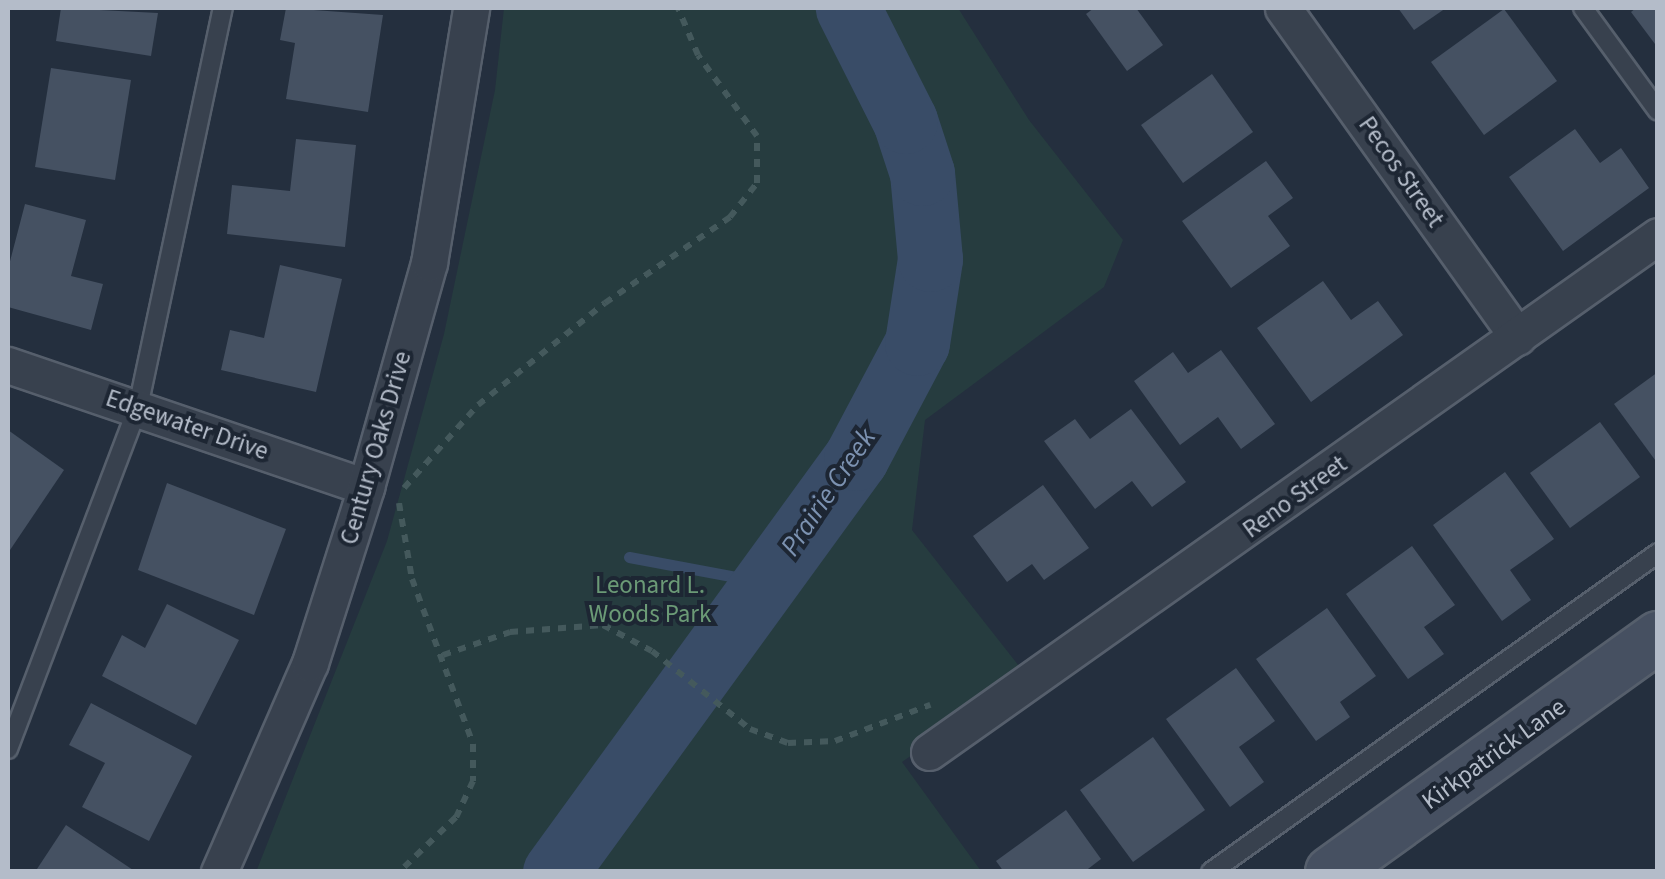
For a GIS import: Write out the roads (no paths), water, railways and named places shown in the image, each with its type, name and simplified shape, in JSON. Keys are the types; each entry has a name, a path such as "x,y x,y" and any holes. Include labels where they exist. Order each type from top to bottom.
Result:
{"street":[{"name":"Century Oaks Drive","path":"220,872 310,663 366,487 430,263 471,8"},
{"name":"Pecos Street","path":"1283,8 1518,337"},
{"name":"Reno Street","path":"928,752 1658,236"},
{"name":"Edgewater Drive","path":"8,365 366,487"},
{"name":"Kirkpatrick Lane","path":"1330,872 1658,637"}],"lane":[{"path":"8,749 138,407 223,8"},
{"path":"1582,8 1658,111"},
{"path":"1211,872 1658,553"}],"waterway":[{"name":"Prairie Creek","path":"555,872 856,458 917,343 930,259 922,173 905,121 848,8"},
{"path":"629,557 768,583"}],"park label":[{"name":"Leonard L. Woods Park","path":"650,600"}]}
